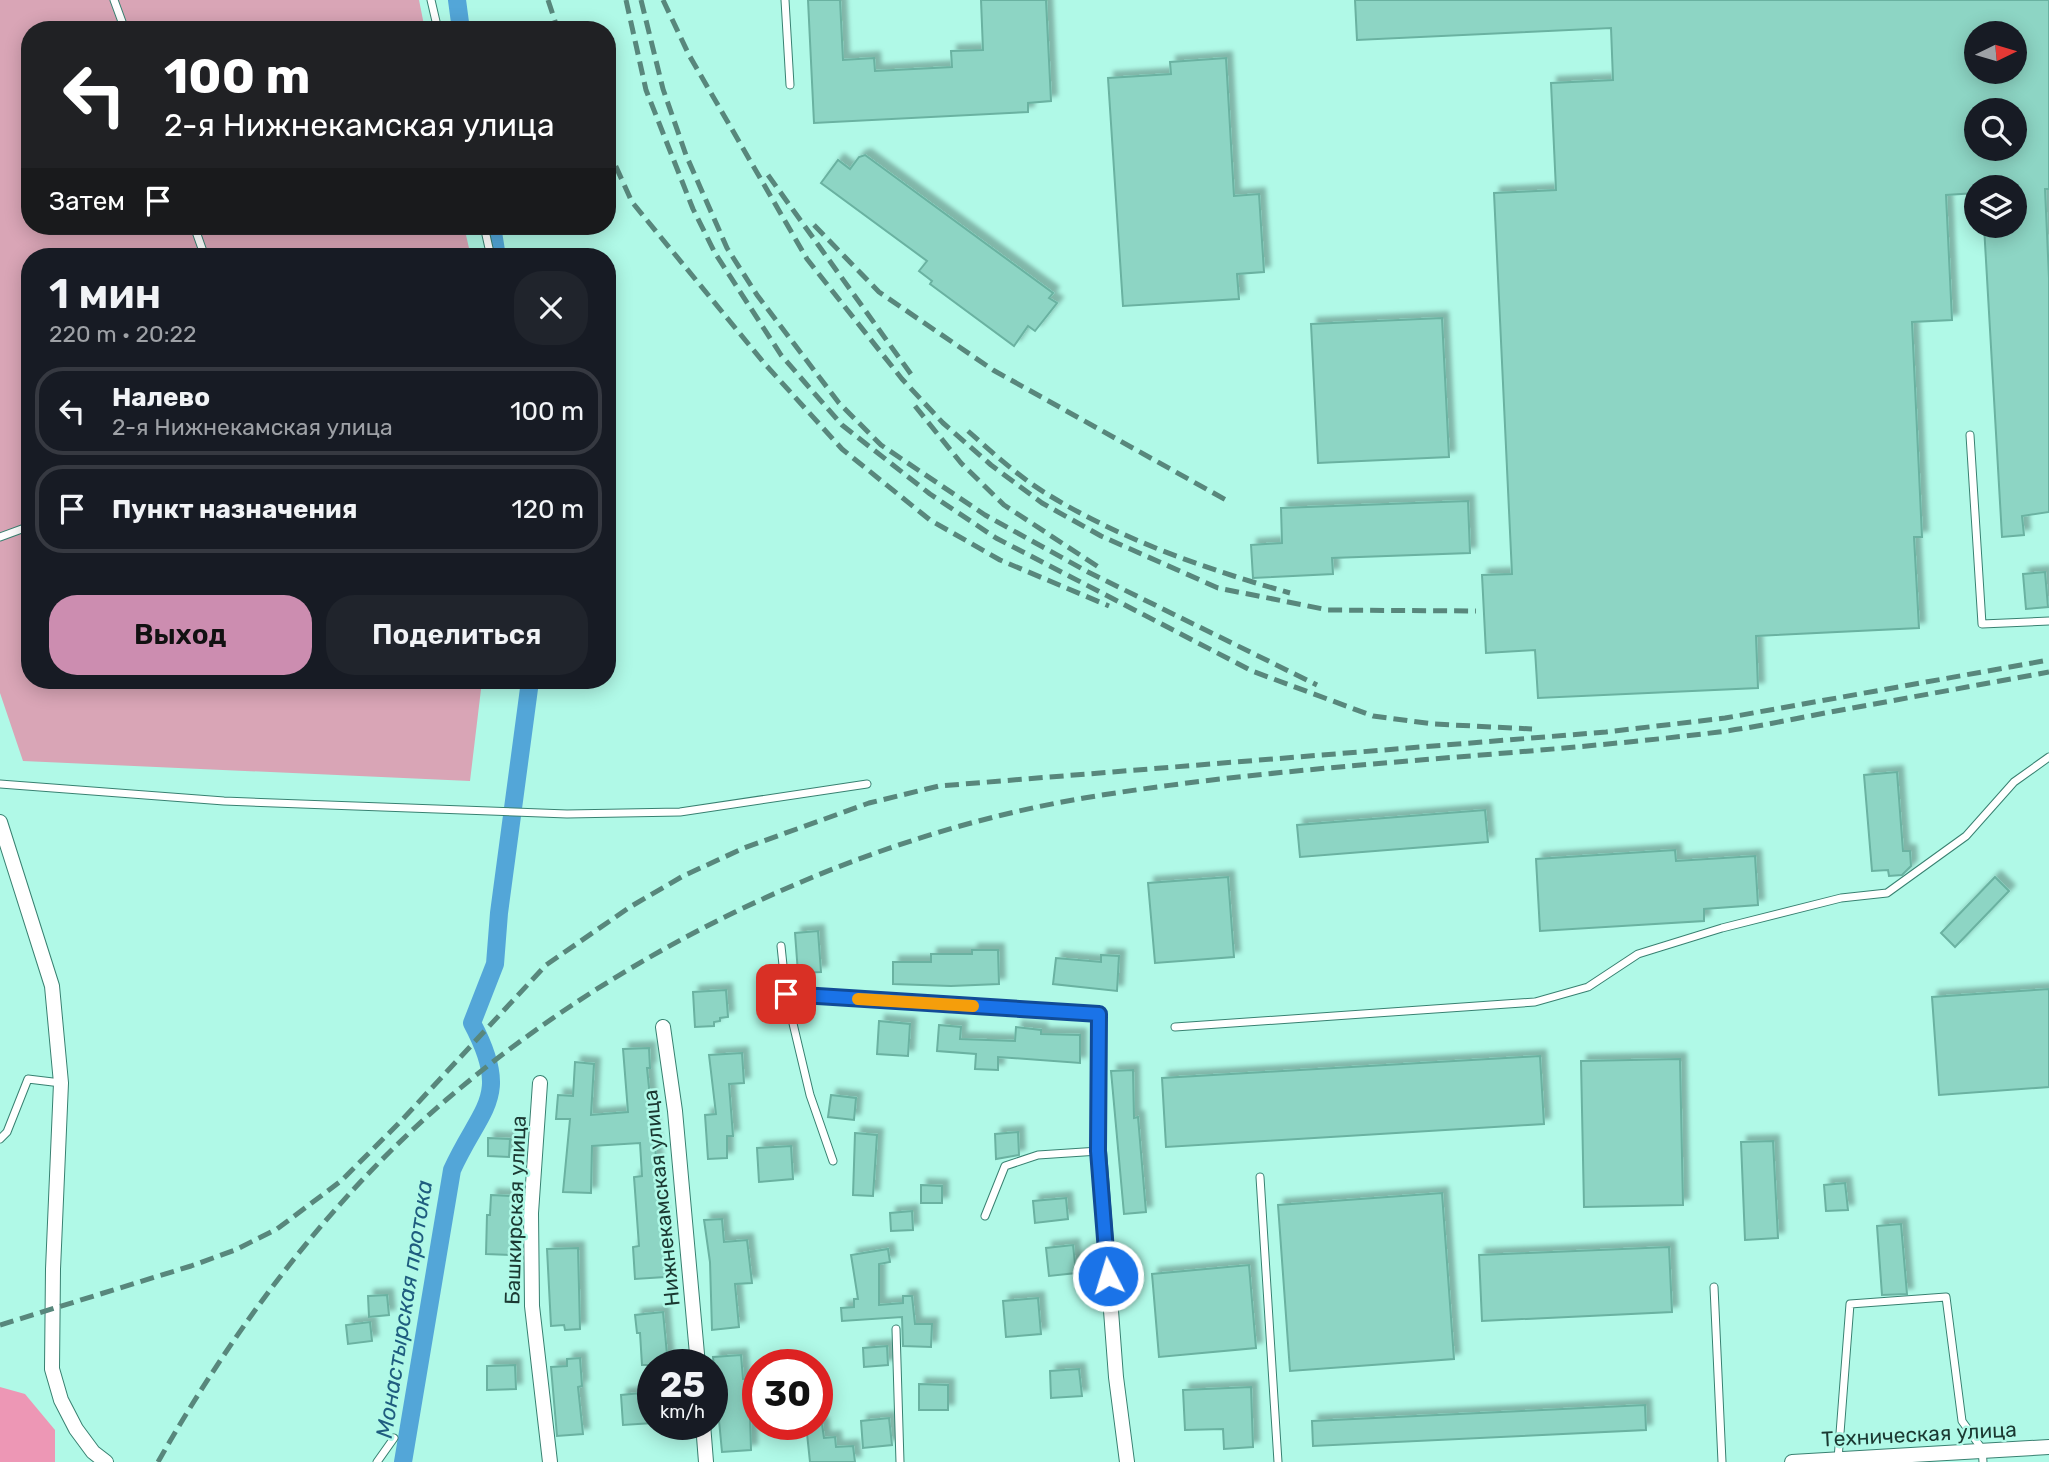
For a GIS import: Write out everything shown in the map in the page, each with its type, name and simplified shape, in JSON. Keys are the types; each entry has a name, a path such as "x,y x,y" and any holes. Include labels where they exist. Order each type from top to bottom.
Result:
{"street":[{"path":"0,822 52,986 61,1083 53,1269 52,1369 61,1400 76,1429 93,1452 106,1462"},
{"path":"786,994 1099,1014 1098,1151 1116,1377 1127,1462"},
{"name":"Нижнекамская улица","path":"663,1027 675,1111 697,1349"},
{"name":"Башкирская улица","path":"540,1083 531,1213 532,1306 550,1462"},
{"path":"704,1440 706,1462"},
{"name":"Техническая улица","path":"1791,1462 2023,1455 2049,1447"}],"lane":[{"path":"114,0 122,21"},
{"path":"431,0 436,21"},
{"path":"785,0 790,85"},
{"path":"1970,435 1982,624 2049,621"},
{"path":"0,537 21,529"},
{"path":"1175,1027 1535,1002 1588,987 1638,954 1722,928 1841,898 1887,893 1966,836 2014,782 2049,757"},
{"path":"0,784 224,801 567,814 680,812 867,784"},
{"path":"781,946 786,994 810,1095 833,1161"},
{"path":"0,1139 7,1132 28,1079 61,1083"},
{"path":"985,1216 1005,1166 1038,1155 1098,1151"},
{"path":"1260,1177 1278,1462"},
{"path":"1714,1287 1722,1462"},
{"path":"1838,1459 1850,1304 1946,1297 1962,1421 1982,1456"},
{"path":"895,1329 900,1462"},
{"path":"377,1462 394,1438"}],"shaded area":[{"path":"0,0 419,0 423,21 21,21 21,235 466,235 469,248 21,248 21,689 481,689 470,781 23,761 0,693"},
{"path":"0,1387 25,1394 55,1430 55,1462 0,1462"}],"building":[{"path":"808,0 840,0 843,60 874,58 875,71 952,67 951,51 983,50 981,0 1046,0 1051,101 1028,103 1028,112 814,123"},
{"path":"1355,0 2049,0 2049,189 2045,189 2049,278 2049,512 2022,516 2024,535 2002,537 1985,238 2027,238 2027,175 1964,175 1964,194 1946,195 1952,320 1912,322 1922,537 1914,537 1919,628 1756,636 1758,688 1538,698 1535,650 1486,653 1482,575 1512,574 1494,193 1556,190 1551,83 1613,80 1611,28 1357,40"},
{"path":"1226,58 1234,196 1259,194 1264,272 1237,274 1239,299 1123,306 1108,78 1171,74 1170,62"},
{"path":"865,155 1053,293 1049,298 1057,303 1035,331 1028,326 1014,346 930,284 932,281 919,271 927,261 821,183 838,160 850,169 859,157"},
{"path":"1442,318 1449,457 1318,463 1311,324"},
{"path":"1468,501 1470,553 1332,558 1333,574 1253,578 1251,545 1282,543 1281,508"},
{"path":"2045,572 2048,607 2026,609 2023,574"},
{"path":"1897,772 1903,851 1910,851 1911,866 1902,875 1889,876 1888,870 1872,871 1864,775"},
{"path":"1485,810 1488,842 1300,857 1297,825"},
{"path":"1675,850 1676,861 1755,856 1758,905 1704,909 1704,921 1540,931 1536,859"},
{"path":"1228,877 1234,957 1155,963 1148,883"},
{"path":"1995,877 2009,891 1955,947 1941,933"},
{"path":"818,931 821,972 798,973 795,933"},
{"path":"972,950 998,950 999,984 893,984 893,962 931,962 931,954 972,954"},
{"path":"1101,955 1119,956 1117,991 1053,984 1056,958 1101,962"},
{"path":"2049,989 2049,1087 1939,1095 1932,997"},
{"path":"726,990 728,1017 720,1018 720,1021 714,1022 714,1026 695,1027 693,992"},
{"path":"879,1021 910,1024 908,1056 877,1054"},
{"path":"939,1025 961,1027 960,1039 1015,1041 1016,1027 1041,1030 1041,1034 1080,1035 1080,1063 998,1057 998,1070 975,1069 976,1054 937,1051"},
{"path":"649,1048 650,1068 647,1068 664,1234 665,1277 635,1279 633,1247 639,1246 634,1177 642,1176 640,1143 592,1146 591,1193 563,1192 570,1119 556,1119 558,1095 573,1096 575,1062 594,1064 591,1115 628,1112 623,1049"},
{"path":"742,1053 744,1083 729,1084 733,1136 727,1136 727,1158 708,1159 705,1115 716,1114 709,1055"},
{"path":"1540,1056 1544,1124 1166,1147 1162,1078"},
{"path":"1680,1059 1683,1205 1584,1207 1581,1061"},
{"path":"1133,1070 1134,1118 1138,1117 1146,1212 1124,1214 1111,1071"},
{"path":"831,1095 856,1098 854,1120 828,1117"},
{"path":"1018,1132 1019,1155 996,1159 995,1134"},
{"path":"855,1133 877,1135 873,1196 853,1195"},
{"path":"488,1138 510,1139 509,1157 488,1156"},
{"path":"1773,1141 1778,1238 1745,1240 1741,1142"},
{"path":"791,1146 793,1179 759,1182 757,1148"},
{"path":"1845,1183 1848,1210 1826,1211 1824,1185"},
{"path":"921,1185 942,1186 942,1203 921,1203"},
{"path":"1442,1193 1454,1359 1290,1371 1278,1205"},
{"path":"491,1195 513,1196 511,1255 486,1254 487,1215 490,1215"},
{"path":"1066,1198 1068,1219 1035,1223 1033,1201"},
{"path":"912,1211 913,1230 891,1231 890,1213"},
{"path":"722,1219 724,1242 747,1240 752,1283 735,1284 739,1327 712,1330 710,1262 704,1220"},
{"path":"1901,1224 1907,1294 1882,1295 1877,1226"},
{"path":"1073,1245 1076,1273 1049,1276 1046,1248"},
{"path":"1669,1247 1672,1312 1482,1321 1479,1255"},
{"path":"578,1248 580,1329 565,1330 564,1325 551,1326 547,1249"},
{"path":"888,1249 890,1262 879,1264 879,1305 903,1303 903,1296 912,1296 915,1324 932,1324 931,1347 903,1346 902,1317 842,1321 841,1308 854,1307 854,1299 858,1299 851,1255"},
{"path":"1249,1265 1256,1348 1159,1357 1152,1274"},
{"path":"387,1295 389,1315 369,1317 368,1296"},
{"path":"1038,1298 1041,1334 1006,1337 1003,1301"},
{"path":"663,1312 666,1349 641,1349 635,1315"},
{"path":"370,1322 372,1341 348,1344 346,1325"},
{"path":"887,1346 888,1365 864,1367 863,1348"},
{"path":"741,1355 742,1440 751,1440 751,1450 722,1452 721,1440 728,1440 728,1356"},
{"path":"580,1358 582,1386 578,1387 583,1434 557,1436 551,1367 567,1366 567,1359"},
{"path":"515,1365 516,1389 487,1390 487,1366"},
{"path":"1079,1369 1082,1396 1051,1398 1050,1371"},
{"path":"919,1384 948,1385 948,1410 919,1410"},
{"path":"1251,1387 1253,1447 1224,1449 1223,1429 1185,1430 1183,1390"},
{"path":"637,1393 637,1424 623,1425 621,1395"},
{"path":"1645,1405 1646,1430 1313,1446 1312,1421"},
{"path":"889,1418 892,1445 863,1448 861,1421"},
{"path":"835,1437 836,1447 853,1446 855,1462 810,1462 808,1440 833,1440"}],"waterway":[{"name":"Монастырская протока","path":"457,0 460,21"},
{"name":"Монастырская протока","path":"493,235 496,248"},
{"name":"Монастырская протока","path":"403,1462 452,1170 482,1115 491,1086 484,1048 472,1023 495,964 499,913 529,689"}],"railway":[{"path":"548,0 555,21"},
{"path":"626,0 646,90 693,209 715,253 781,355 842,425 930,494 996,538 1252,671 1373,716 1433,724 1532,729"},
{"path":"641,0 663,89 686,155 727,248 757,295 839,403 881,445 985,515 1088,572 1317,685"},
{"path":"663,0 689,55 807,259 902,379 943,423 991,465 1042,503 1101,536 1218,588 1328,610 1476,611"},
{"path":"616,167 632,202 764,363 842,449 930,520 1000,560 1109,606"},
{"path":"768,175 913,377"},
{"path":"814,225 879,292 993,370 1226,500"},
{"path":"915,406 961,463 1004,505 1103,570"},
{"path":"968,431 1037,487 1105,525 1165,552 1290,593"},
{"path":"0,1325 191,1266 235,1250 277,1229 341,1181 401,1121 546,965 630,907 683,876 744,848 869,803 939,786 1606,732 1725,718 2049,660"},
{"path":"158,1462 219,1363 287,1268 362,1180 446,1100 515,1045 588,995 665,948 746,907 828,871 913,840 998,816 1084,798 1242,777 1719,732 2049,672"}],"slow traffic":[{"path":"858,999 973,1006"}],"route":[{"path":"786,994 1099,1014 1098,1151 1108,1276"}]}
